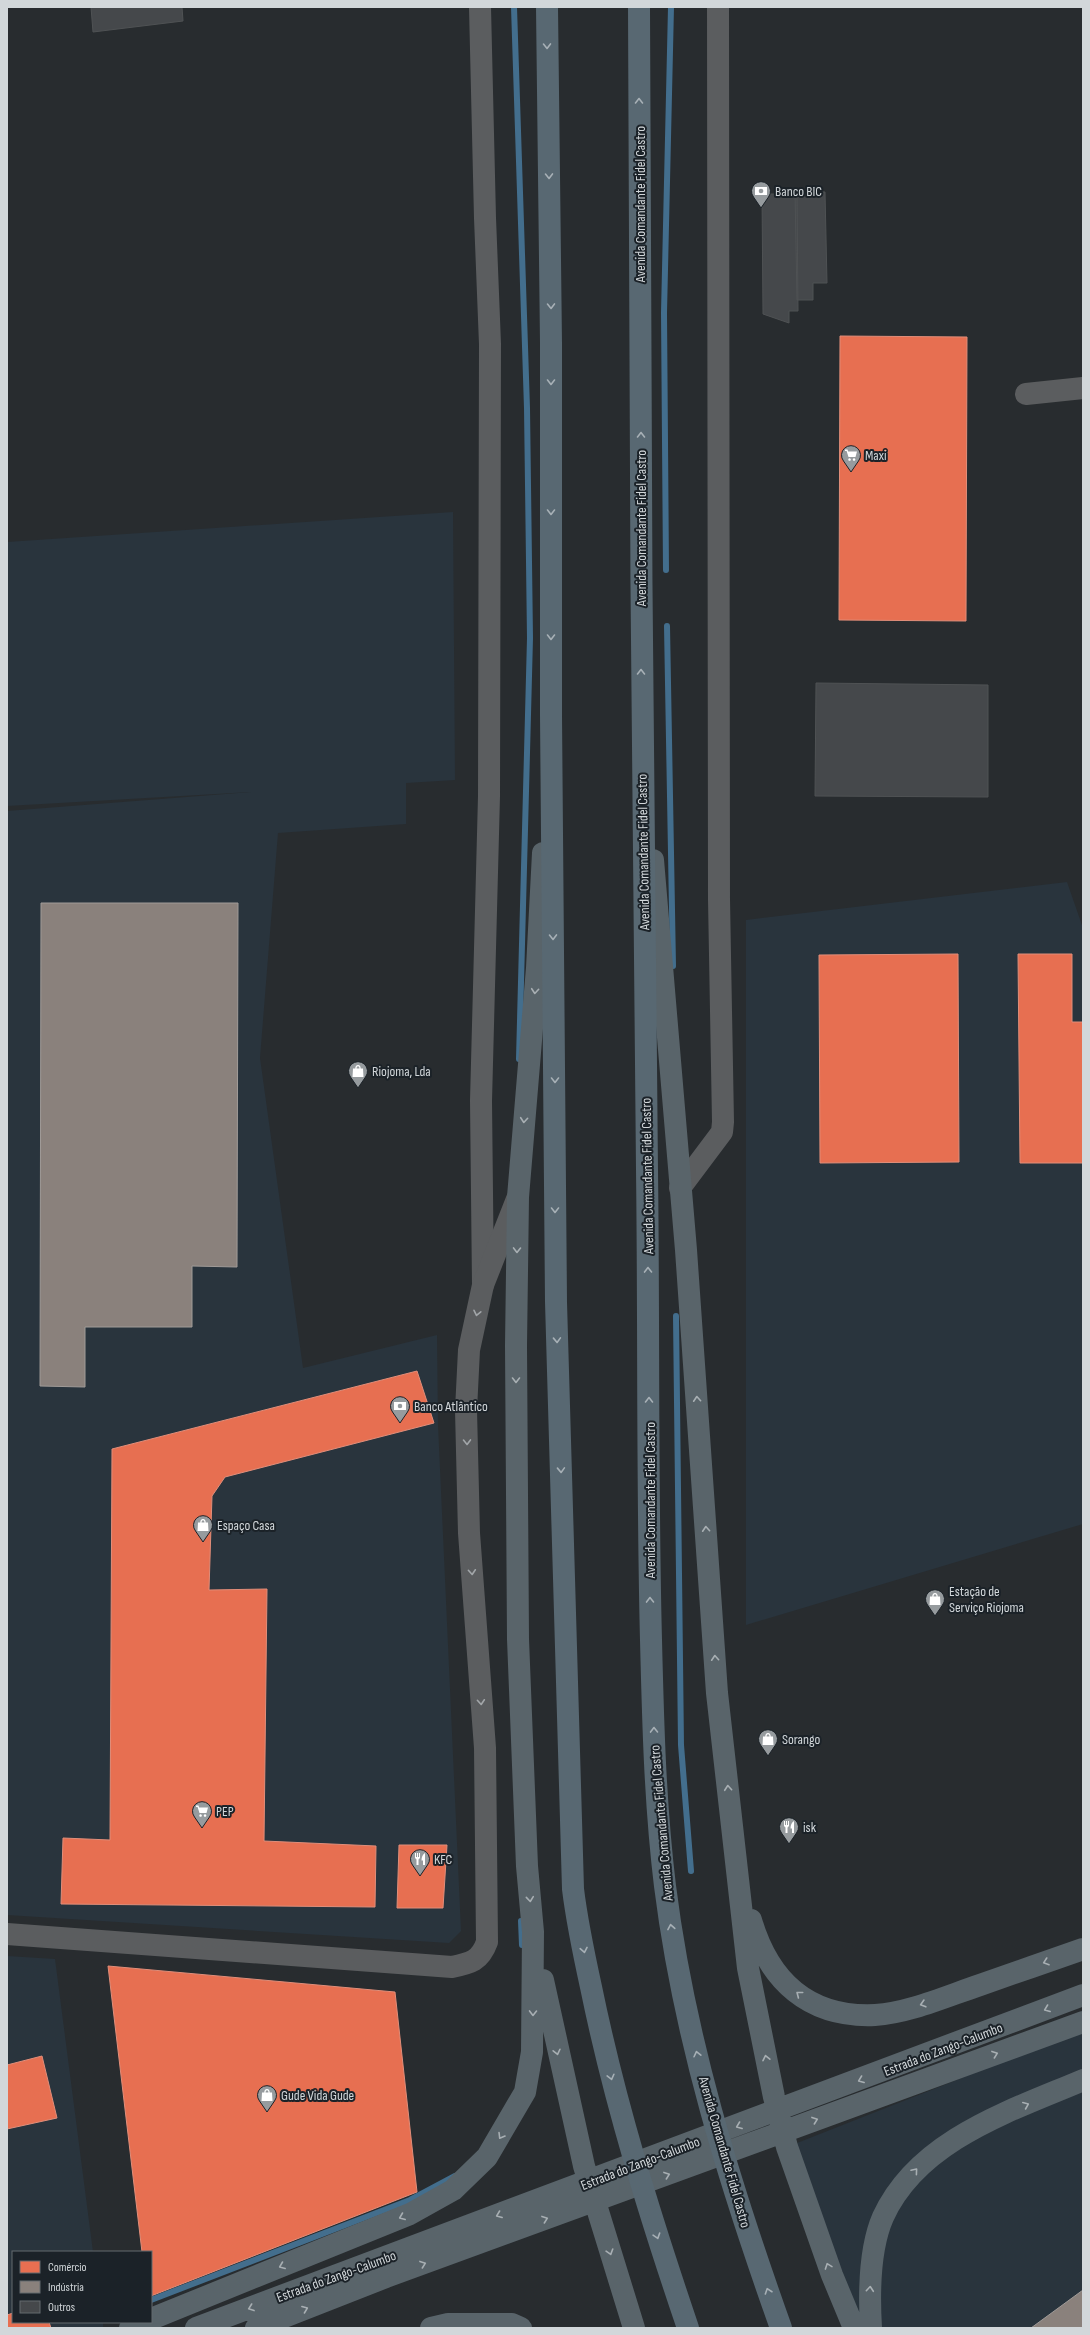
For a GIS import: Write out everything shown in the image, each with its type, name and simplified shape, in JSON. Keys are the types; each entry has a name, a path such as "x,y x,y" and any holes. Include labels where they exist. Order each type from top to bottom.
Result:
{"highway":[{"path":"547,7 551,343 551,716 556,1302 573,1889 576,1912 600,2031 630,2149 688,2328"},
{"name":"Avenida Comandante Fidel Castro","path":"639,7 641,711 649,1311 649,1546 655,1766 664,1880 687,2010 712,2120 781,2328"}],"main road":[{"path":"641,711 680,1188 718,1693 731,1826 748,1968 774,2097 809,2212 854,2328"},
{"path":"152,2319 410,2214 453,2190 488,2157 525,2092 532,2052 533,1932 527,1866 518,1640 516,1354 518,1197 536,968 551,716"},
{"path":"731,1826 744,1896 754,1930 767,1962 785,1983 807,2000 831,2011 875,2015 923,2005 1083,1949"},
{"path":"533,1932 557,2051 584,2166 634,2328"},
{"name":"Estrada do Zango-Calumbo","path":"256,2328 383,2269 1083,1996"},
{"name":"Estrada do Zango-Calumbo","path":"196,2328 383,2269 958,2068 1083,2022"},
{"path":"871,2328 869,2294 873,2258 883,2218 899,2190 921,2164 980,2125 1083,2080"},
{"path":"130,2328 142,2323"},
{"path":"431,2328 448,2324 512,2324 521,2328"}],"street":[{"path":"480,7 485,218 490,344 489,796 481,1101 483,1285"},
{"path":"680,1188 722,1132 724,1122 719,899 718,7"},
{"path":"1026,394 1083,388"},
{"path":"7,1934 452,1967 476,1961 483,1952 487,1942 485,1748 469,1533 466,1410 469,1350 483,1285 518,1197"}],"shaded area":[{"path":"453,512 455,780 406,783 406,824 278,833 260,1058 303,1368 437,1335 438,1425 461,1931 449,1943 7,1915 7,811 251,792 7,806 7,542"},
{"path":"1067,882 1083,928 1083,1524 746,1625 746,920"},
{"path":"7,1956 55,1959 93,2251 12,2251 12,2323 103,2323 103,2328 7,2328"},
{"path":"1083,2030 1083,2328 853,2328 787,2147"}],"building: Comércio":[{"path":"840,336 967,337 966,621 839,620"},
{"path":"958,954 959,1162 820,1163 819,955"},
{"path":"1018,954 1072,954 1072,1022 1083,1022 1083,1163 1020,1163"},
{"path":"417,1371 434,1423 225,1477 212,1496 209,1590 267,1589 264,1841 376,1846 375,1907 61,1904 63,1838 110,1840 112,1449"},
{"path":"399,1845 447,1845 443,1908 397,1908"},
{"name":"Gude Vida Gude","path":"108,1966 395,1992 417,2192 152,2296 152,2251 142,2251"},
{"path":"42,2056 57,2118 7,2129 7,2065"},
{"path":"12,2313 12,2323 49,2323 51,2328 7,2328 7,2315"}],"building: Indústria":[{"path":"41,903 238,903 237,1267 192,1266 192,1327 85,1327 85,1387 40,1386"},
{"path":"1083,2290 1083,2328 1031,2328"}],"building: Outros":[{"path":"91,7 182,7 183,21 93,32"},
{"path":"795,192 825,192 827,283 813,283 813,300 797,300"},
{"path":"762,194 797,194 798,311 789,311 789,323 763,314"},
{"path":"816,683 988,685 988,797 815,796"}],"waterway":[{"path":"514,7 527,408 530,638 519,1059"},
{"path":"666,570 664,313 671,7"},
{"path":"667,626 673,966"},
{"path":"676,1316 681,1745 691,1871"},
{"path":"521,1921 522,1945"},
{"path":"152,2300 410,2200 455,2176"}],"place":[{"name":"Banco BIC","path":"761,208"},
{"name":"Maxi","path":"851,472"},
{"name":"Riojoma, Lda","path":"358,1088"},
{"name":"Banco Atlântico","path":"400,1423"},
{"name":"Espaço Casa","path":"203,1542"},
{"name":"Estação de Serviço Riojoma","path":"935,1616"},
{"name":"Sorango","path":"768,1756"},
{"name":"PEP","path":"202,1828"},
{"name":"isk","path":"789,1844"},
{"name":"KFC","path":"420,1876"},
{"name":"Gude Vida Gude","path":"267,2112"}]}
